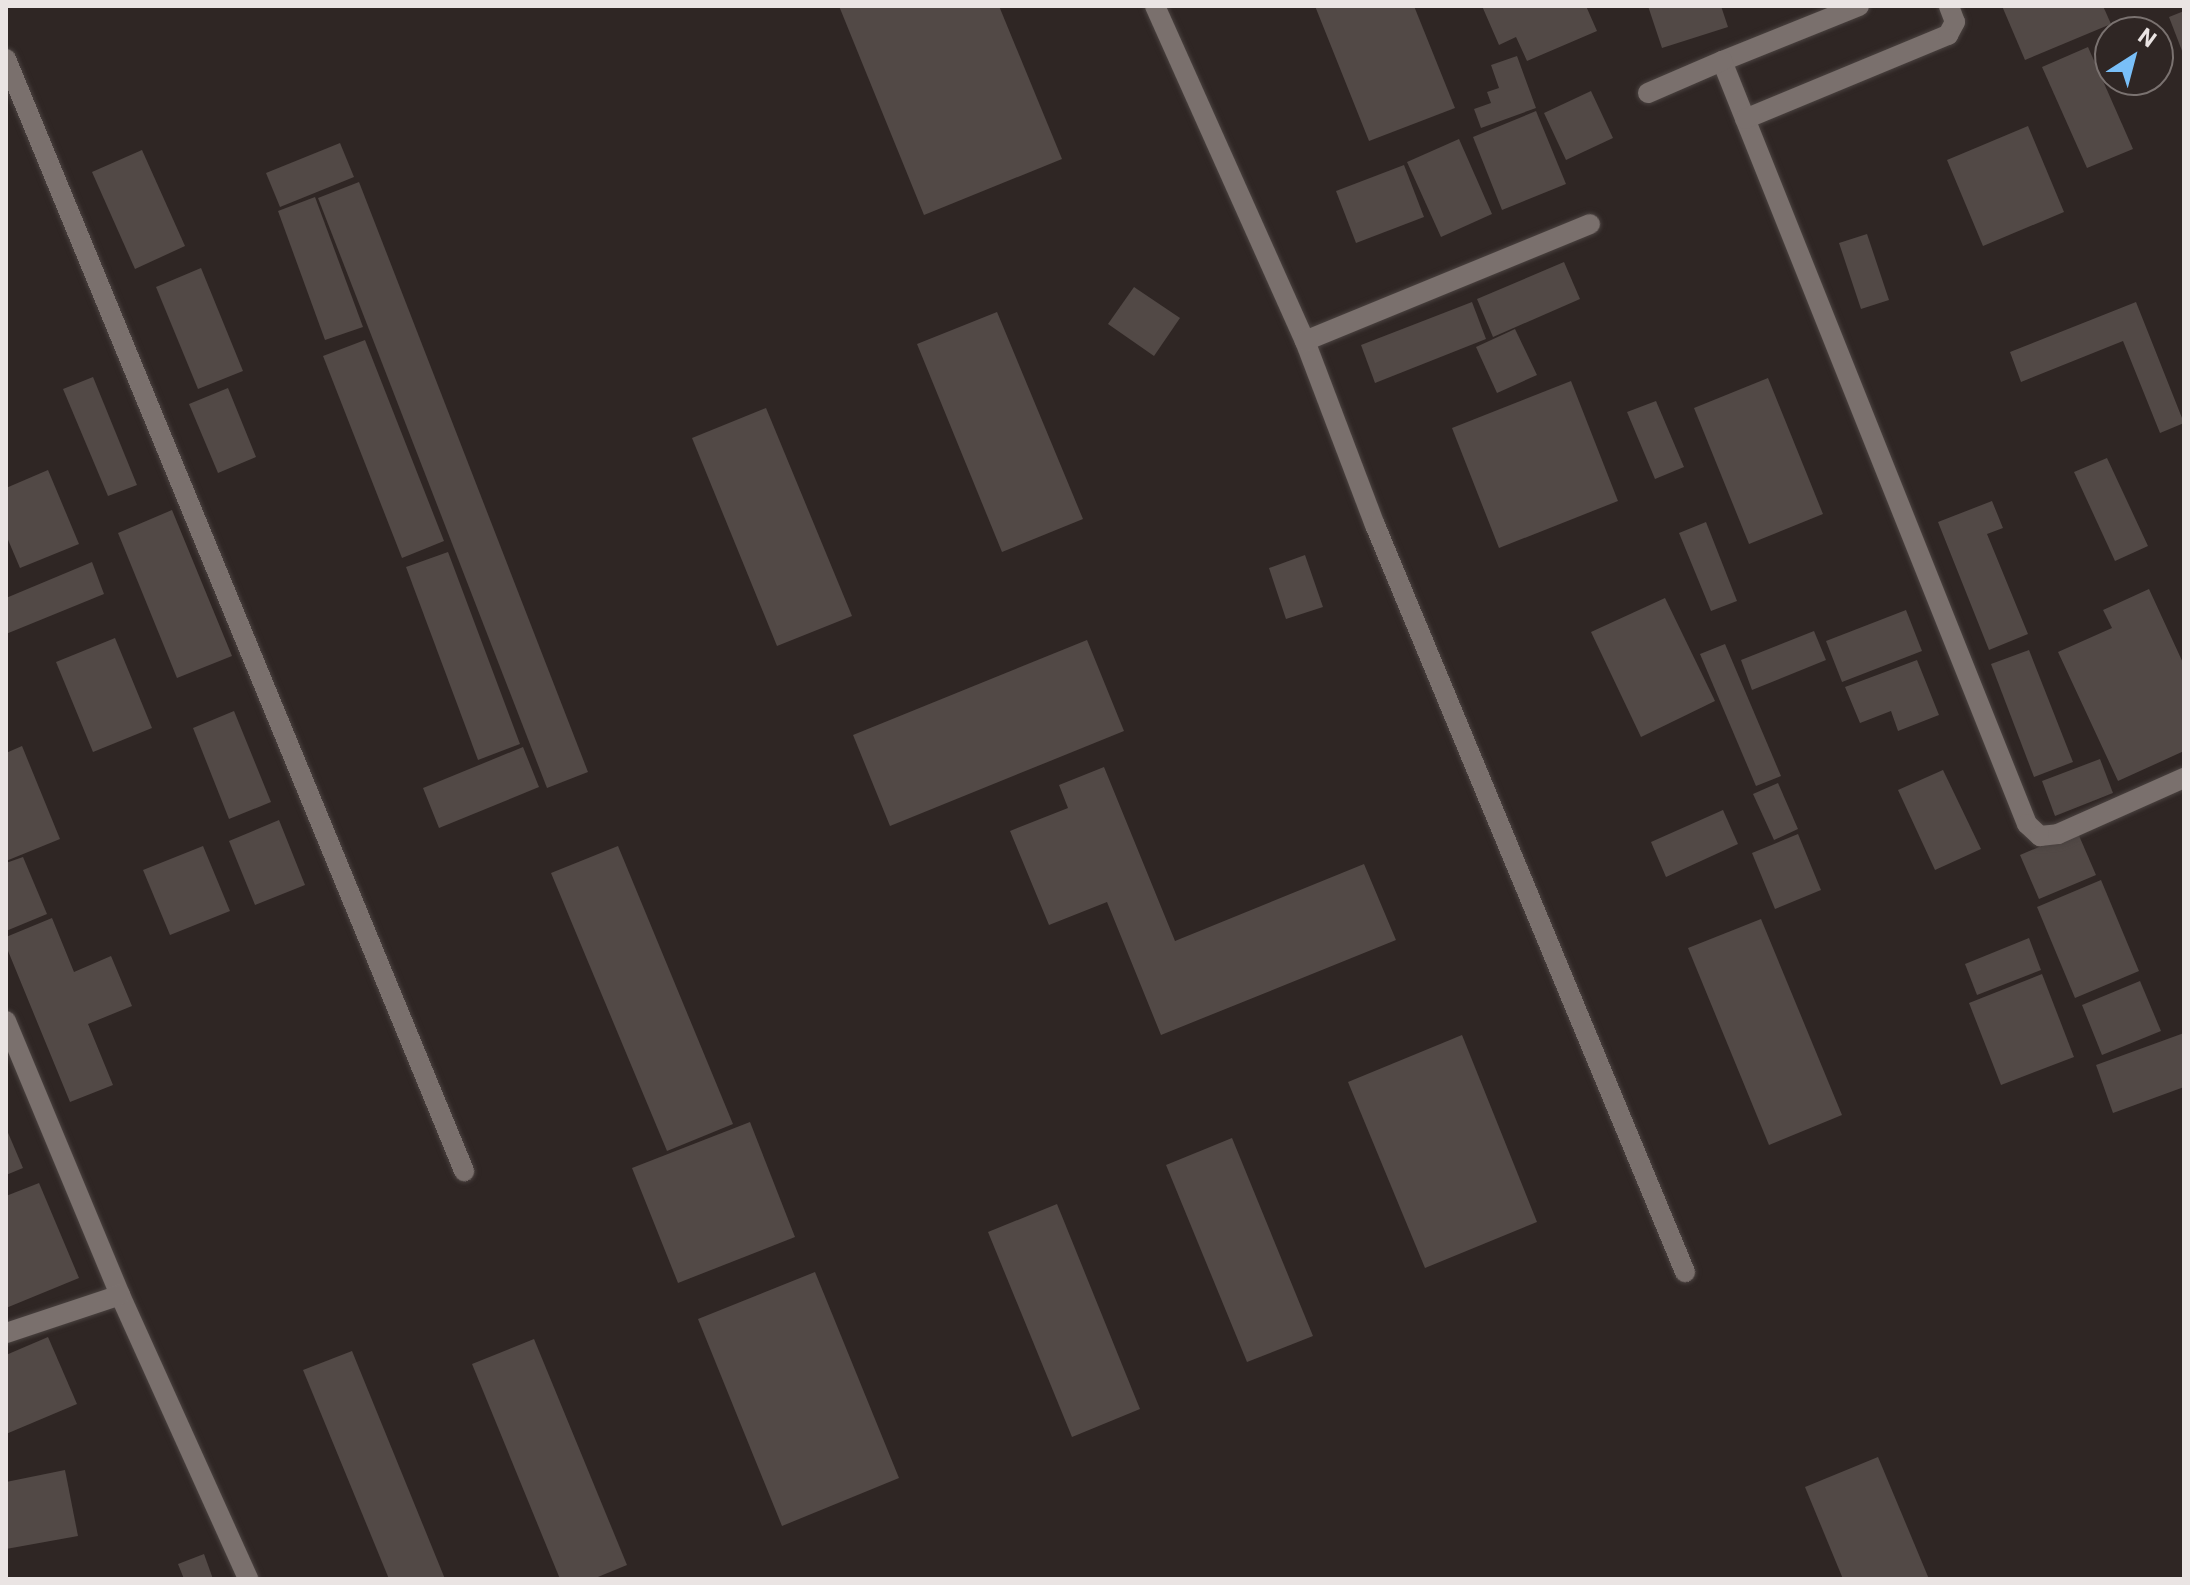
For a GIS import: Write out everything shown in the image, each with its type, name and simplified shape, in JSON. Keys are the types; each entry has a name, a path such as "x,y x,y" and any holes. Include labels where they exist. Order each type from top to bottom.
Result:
{"street":[{"path":"1155,6 1305,341 1375,525 1685,1272"},
{"path":"1648,93 1859,6"},
{"path":"1745,119 1948,35 1955,22 1949,6"},
{"path":"6,59 464,1171"},
{"path":"1722,61 2027,824 2040,836 2058,834 2184,778"},
{"path":"1305,341 1590,224"},
{"path":"6,1021 120,1295 248,1579"},
{"path":"6,1333 120,1295"}],"building":[{"path":"839,6 999,6 1062,159 924,215"},
{"path":"1315,6 1414,6 1455,108 1369,141"},
{"path":"1482,6 1586,6 1597,31 1527,61 1516,37 1499,45"},
{"path":"1648,6 1721,6 1728,27 1662,48"},
{"path":"2002,6 2103,6 2107,16 2094,16 2094,31 2025,60"},
{"path":"2184,11 2184,56 2174,30 2174,16 2172,16"},
{"path":"2088,47 2094,61 2094,96 2110,96 2133,149 2087,168 2042,67"},
{"path":"1517,56 1536,108 1481,128 1474,109 1491,103 1487,92 1499,88 1491,65"},
{"path":"1591,91 1613,138 1566,160 1544,113"},
{"path":"1536,111 1566,184 1502,210 1473,137"},
{"path":"2028,126 2064,212 1983,246 1947,160"},
{"path":"1459,139 1492,214 1441,237 1407,162"},
{"path":"340,143 354,177 280,207 266,173"},
{"path":"142,150 185,246 135,269 92,172"},
{"path":"1404,165 1424,217 1356,243 1336,191"},
{"path":"359,182 588,772 547,788 318,198"},
{"path":"315,197 363,327 325,340 278,211"},
{"path":"1867,234 1889,300 1861,309 1839,243"},
{"path":"1564,262 1580,299 1493,337 1477,299"},
{"path":"201,268 243,371 198,389 156,287"},
{"path":"1134,287 1180,318 1154,356 1108,324"},
{"path":"1472,302 1486,339 1375,383 1361,345"},
{"path":"2136,302 2184,423 2160,433 2123,341 2021,382 2010,352"},
{"path":"997,312 1083,519 1002,552 917,344"},
{"path":"1515,329 1537,375 1497,393 1476,347"},
{"path":"365,340 444,541 402,558 323,356"},
{"path":"93,377 137,485 108,496 63,389"},
{"path":"1768,378 1823,514 1749,544 1694,408"},
{"path":"1571,381 1618,501 1499,548 1452,428"},
{"path":"228,388 256,457 218,473 189,404"},
{"path":"1656,401 1684,467 1655,479 1627,412"},
{"path":"766,408 852,616 777,646 692,438"},
{"path":"2107,458 2148,546 2115,561 2074,472"},
{"path":"48,470 79,544 20,568 6,535 6,488"},
{"path":"1992,501 2003,528 1987,534 2028,634 1989,650 1938,522"},
{"path":"172,510 232,656 177,678 118,533"},
{"path":"1706,522 1737,601 1711,611 1679,533"},
{"path":"448,552 520,744 478,760 406,567"},
{"path":"1305,555 1323,607 1286,619 1269,568"},
{"path":"92,562 104,594 6,634 6,598"},
{"path":"2149,589 2184,665 2184,751 2118,781 2058,652 2112,628 2103,610"},
{"path":"1665,598 1715,701 1641,737 1591,632"},
{"path":"1906,610 1922,651 1842,682 1826,641"},
{"path":"1814,631 1826,660 1752,690 1741,660"},
{"path":"115,638 152,728 93,752 56,662"},
{"path":"1087,640 1124,731 890,826 853,735"},
{"path":"1725,644 1781,776 1756,786 1700,654"},
{"path":"2029,650 2073,762 2034,777 1991,664"},
{"path":"1917,660 1939,715 1898,731 1891,711 1860,723 1845,687"},
{"path":"234,711 271,802 229,819 193,728"},
{"path":"22,746 60,839 6,861 6,753"},
{"path":"523,747 539,787 439,828 423,788"},
{"path":"2100,759 2113,793 2055,816 2042,781"},
{"path":"1104,767 1175,941 1364,864 1396,940 1161,1035 1107,902 1049,925 1010,831 1068,808 1059,785"},
{"path":"1943,770 1981,849 1935,870 1898,790"},
{"path":"1778,783 1798,829 1774,840 1753,794"},
{"path":"1723,810 1738,844 1666,877 1651,842"},
{"path":"279,820 305,885 255,905 229,841"},
{"path":"2077,831 2096,875 2039,899 2020,855"},
{"path":"1798,834 1821,890 1775,909 1752,853"},
{"path":"203,846 230,911 170,935 143,870"},
{"path":"618,846 733,1124 667,1151 551,873"},
{"path":"23,857 47,914 6,931 6,863"},
{"path":"2101,880 2139,971 2075,998 2037,907"},
{"path":"52,918 74,972 111,956 132,1006 88,1024 113,1085 70,1102 6,946 6,937"},
{"path":"1761,919 1842,1115 1769,1145 1688,948"},
{"path":"2029,938 2041,970 1977,995 1965,964"},
{"path":"2042,974 2074,1057 2001,1085 1969,1003"},
{"path":"2140,981 2161,1031 2102,1055 2082,1005"},
{"path":"2184,1033 2184,1087 2113,1113 2096,1065"},
{"path":"1462,1035 1537,1222 1425,1268 1348,1082"},
{"path":"750,1122 795,1237 678,1283 632,1168"},
{"path":"6,1128 23,1168 6,1175"},
{"path":"1232,1138 1313,1336 1247,1362 1166,1165"},
{"path":"39,1183 79,1278 6,1308 6,1196"},
{"path":"1057,1204 1140,1409 1072,1437 988,1232"},
{"path":"815,1272 899,1478 782,1526 698,1319"},
{"path":"48,1337 77,1404 6,1434 6,1355"},
{"path":"534,1339 627,1565 593,1579 560,1579 472,1364"},
{"path":"352,1351 445,1579 389,1579 303,1370"},
{"path":"1878,1457 1929,1579 1843,1579 1805,1487"},
{"path":"65,1470 78,1536 6,1549 6,1482"},
{"path":"204,1554 213,1579 184,1579 178,1564"}]}
